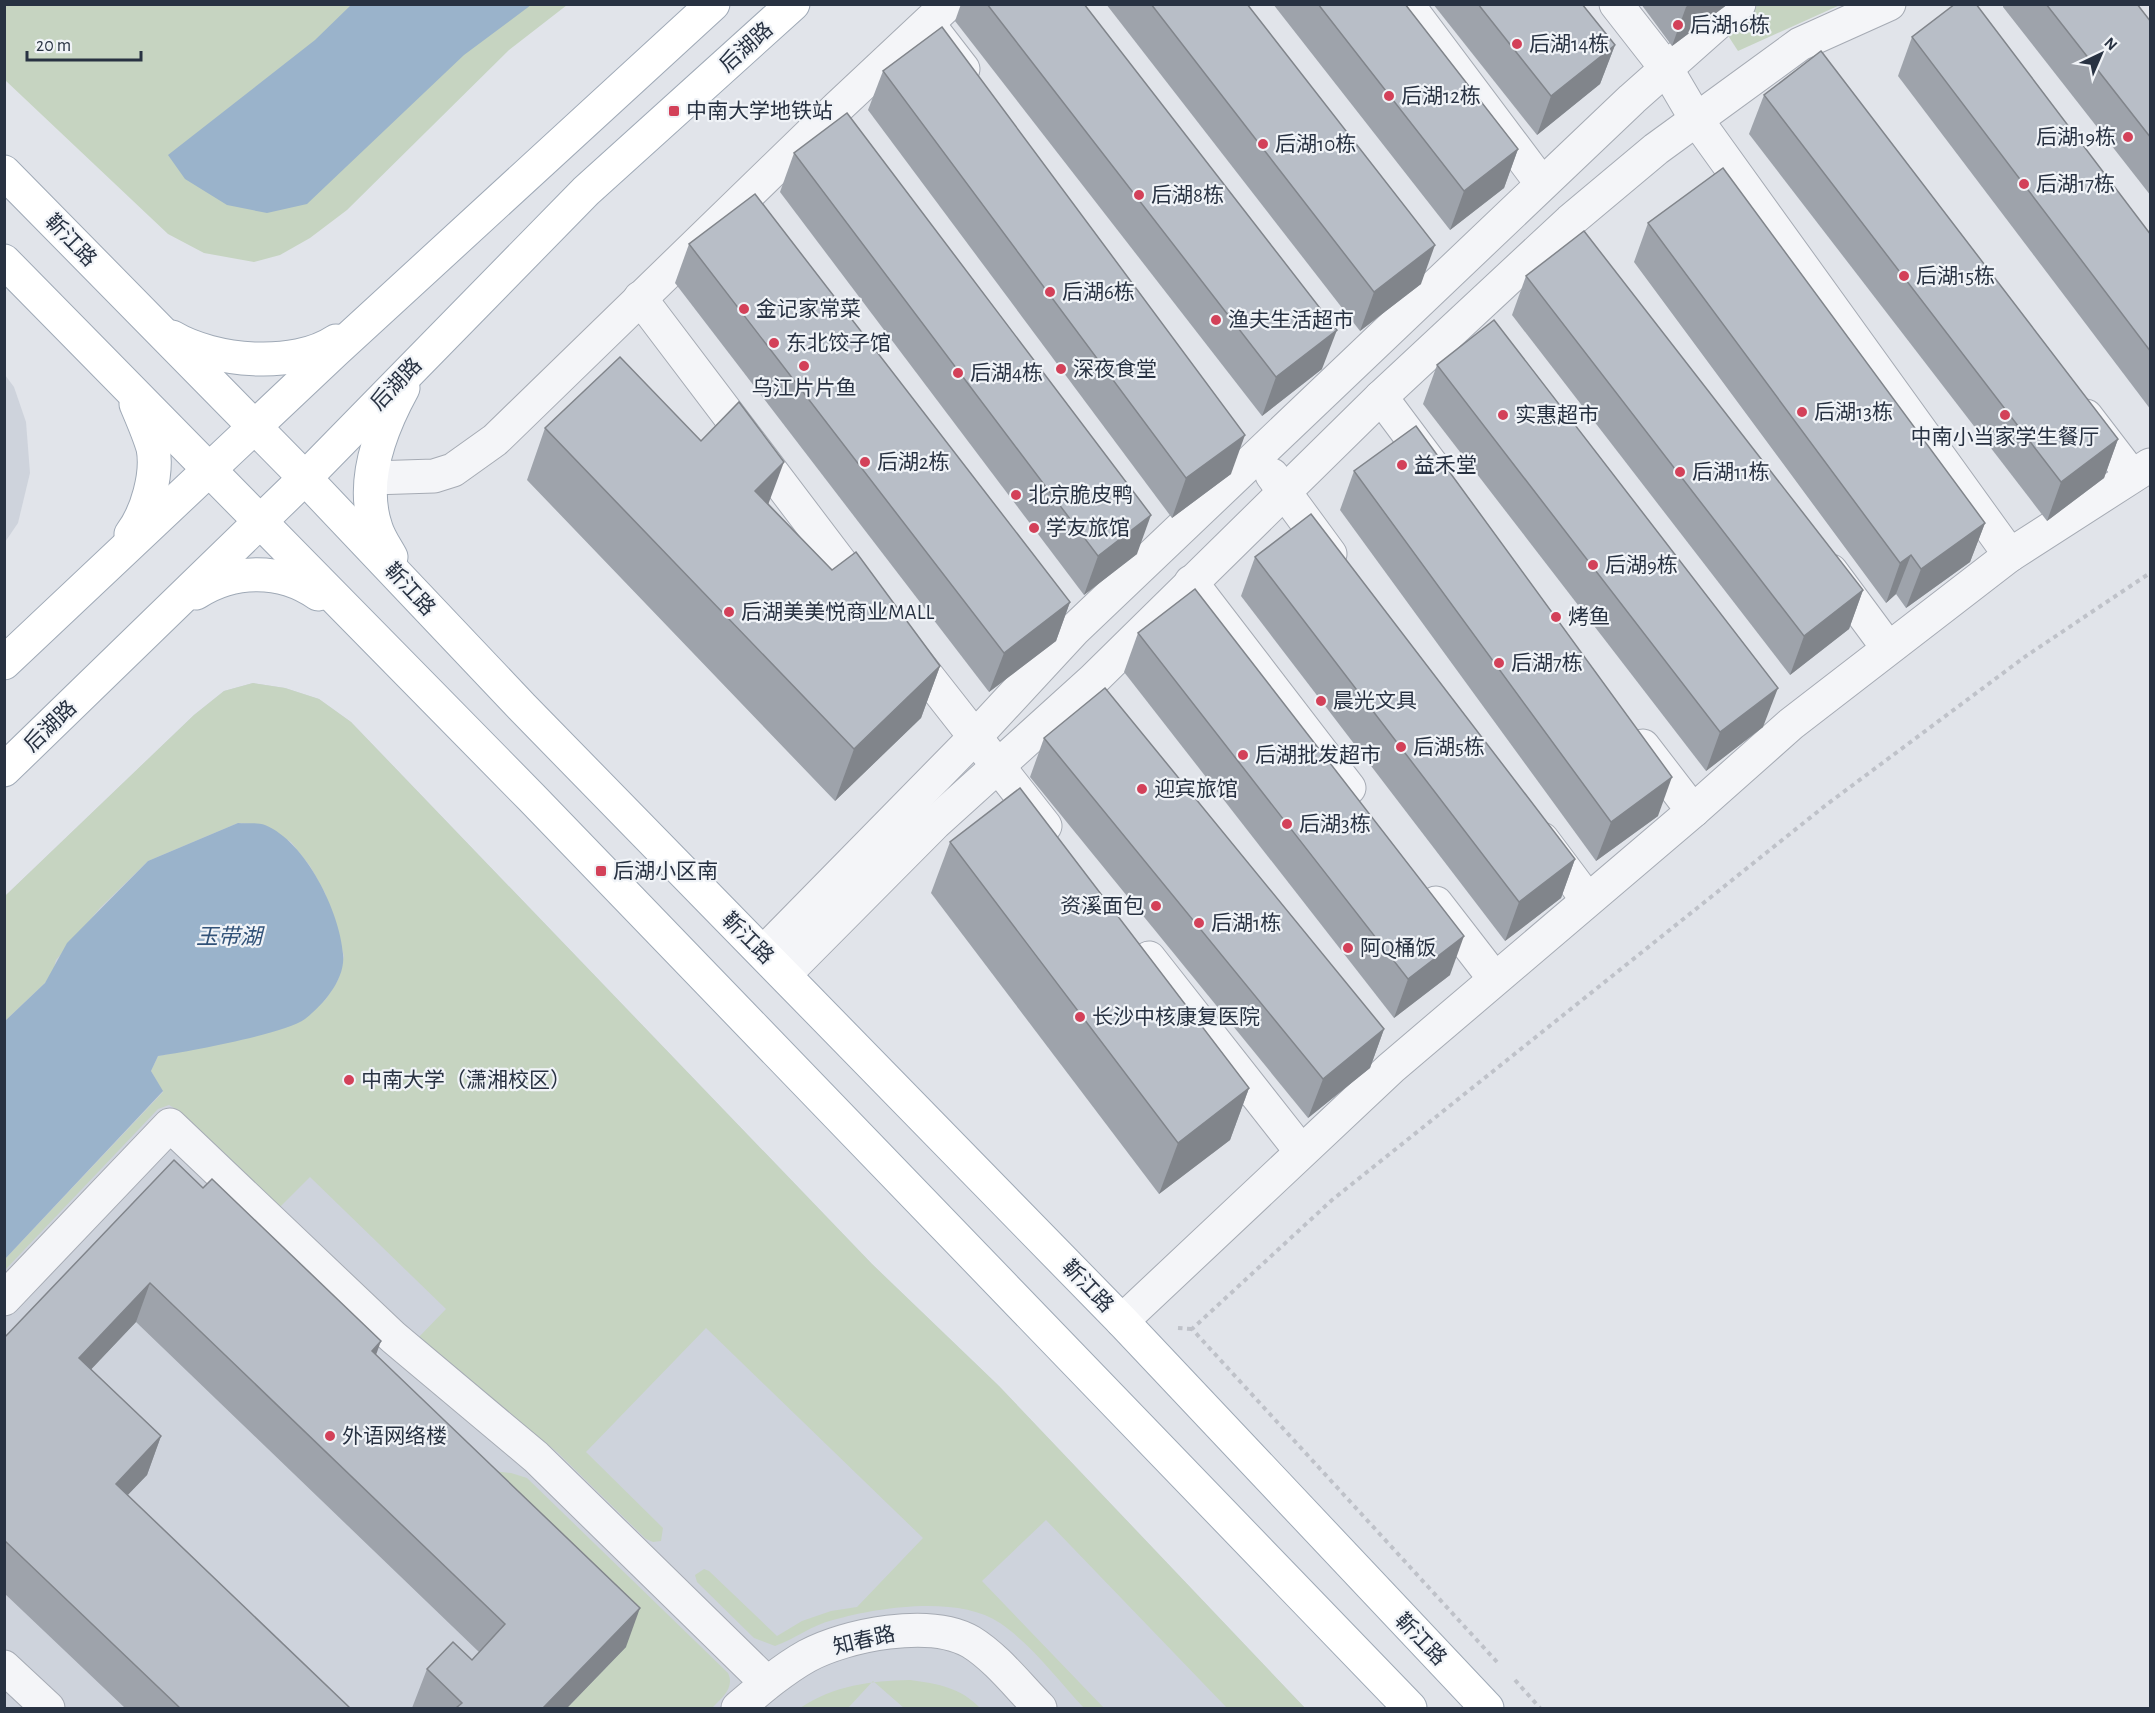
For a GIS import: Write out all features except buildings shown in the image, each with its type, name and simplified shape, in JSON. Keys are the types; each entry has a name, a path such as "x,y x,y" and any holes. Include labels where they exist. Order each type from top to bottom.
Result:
{"main road":[{"path":"4,663 379,311 713,4"},
{"name":"后湖路","path":"4,770 305,478 586,191 793,4"},
{"name":"靳江路","path":"4,172 305,478 1122,1321 1487,1708"},
{"path":"4,261 375,640 1410,1708"},
{"path":"158,328 183,344 208,351 250,359 294,358 329,345 379,311"},
{"path":"417,596 392,560 375,527 370,488 377,447 390,411 425,354"},
{"path":"107,565 135,529 145,506 152,481 153,450 136,405 110,369"},
{"path":"147,631 212,583 243,574 280,576 307,586 375,640"}],"street":[{"path":"1407,4 1542,184"},
{"path":"1616,4 1666,68 1696,119 2010,555"},
{"path":"774,964 974,738 1074,630 1542,184 1666,68 1739,4"},
{"path":"774,964 999,768 1093,680 1381,397 1570,221 1696,119 1800,44 1889,4"},
{"path":"372,478 434,476 453,470 474,456 531,406 838,107 939,15 979,90"},
{"path":"1800,44 1822,72"},
{"path":"838,107 859,136"},
{"path":"749,193 770,222"},
{"path":"1570,221 1591,249"},
{"path":"1425,248 1446,276"},
{"path":"640,298 974,738 1065,852"},
{"path":"1476,307 1498,335"},
{"path":"1326,341 1347,369"},
{"path":"1122,1321 1300,1150 1384,1058 1494,978 1693,811 1791,724 1888,648 2010,555 2141,470 2067,392"},
{"path":"1381,397 1451,491"},
{"path":"1236,427 1347,577"},
{"path":"1142,518 1164,546"},
{"path":"1810,544 1888,648"},
{"path":"1191,582 1364,808"},
{"path":"1053,602 1074,630"},
{"path":"1093,680 1114,708"},
{"path":"1770,695 1791,724"},
{"path":"1628,726 1693,811"},
{"path":"1524,814 1587,899"},
{"path":"1415,874 1494,978"},
{"path":"1131,936 1300,1150"},
{"path":"4,1299 170,1125 393,1337 536,1457 766,1696 795,1685 832,1666 876,1653 943,1651 969,1663 1013,1708"},
{"name":"知春路","path":"738,1708 766,1696 807,1656 845,1641 908,1630 939,1633 970,1642 999,1666 1040,1708"},
{"path":"4,1667 48,1708"}],"path":[{"path":"1500,1664 1192,1329 1332,1200 1817,812 2026,656 2151,573"},
{"path":"1508,1673 1540,1708"}],"shaded area":[{"path":"5,375 14,387 26,422 30,473 18,523 5,542"},
{"name":"中南大学（潇湘校区）","path":"253,683 285,688 319,699 351,722 872,1264 999,1386 1305,1708 5,1708 5,896 194,715 224,691"}],"green space":[{"path":"4,5 567,5 509,50 347,210 310,238 280,255 254,262 204,253 168,234 5,80"},
{"path":"1758,5 1840,5 1738,51 1725,31"},
{"path":"253,683 285,688 319,699 351,722 872,1264 999,1386 1305,1708 1227,1708 1046,1520 982,1581 1104,1708 1084,1708 1034,1652 1012,1632 983,1614 963,1609 918,1606 852,1615 825,1622 775,1646 754,1638 697,1582 695,1575 704,1569 709,1571 777,1636 802,1621 831,1611 857,1607 923,1538 706,1328 586,1452 663,1528 661,1541 653,1542 646,1539 557,1452 417,1339 446,1309 310,1177 280,1207 181,1112 169,1105 158,1109 5,1270 5,1259 163,1092 151,1071 158,1056 231,1041 303,1020 326,999 338,980 344,956 325,893 310,866 291,842 264,825 238,823 148,861 100,908 56,960 53,972 45,983 5,1021 5,896 194,715 224,691"},
{"path":"493,1471 527,1478 728,1673 729,1688 712,1708 566,1708"},
{"path":"910,1680 939,1685 965,1695 980,1708 904,1708 875,1682"},
{"path":"871,1683 848,1708 800,1708 840,1689"}],"water":[{"path":"351,5 531,5 464,55 307,204 267,213 227,205 185,179 168,155 315,40"},
{"name":"玉带湖","path":"238,823 265,825 294,846 307,862 328,899 340,937 343,963 337,982 319,1006 305,1019 294,1025 234,1042 158,1056 151,1071 163,1091 5,1259 5,1021 45,983 67,943 148,861"}],"place":[{"name":"后湖16栋","path":"1678,25"},
{"name":"后湖14栋","path":"1517,44"},
{"name":"后湖12栋","path":"1389,96"},
{"name":"中南大学地铁站","path":"674,111"},
{"name":"后湖19栋","path":"2128,137"},
{"name":"后湖10栋","path":"1263,144"},
{"name":"后湖17栋","path":"2024,184"},
{"name":"后湖8栋","path":"1139,195"},
{"name":"后湖15栋","path":"1904,276"},
{"name":"后湖6栋","path":"1050,292"},
{"name":"金记家常菜","path":"744,309"},
{"name":"渔夫生活超市","path":"1216,320"},
{"name":"东北饺子馆","path":"774,343"},
{"name":"乌江片片鱼","path":"804,366"},
{"name":"深夜食堂","path":"1061,369"},
{"name":"后湖4栋","path":"958,373"},
{"name":"后湖13栋","path":"1802,412"},
{"name":"实惠超市","path":"1503,415"},
{"name":"中南小当家学生餐厅","path":"2005,415"},
{"name":"后湖2栋","path":"865,462"},
{"name":"益禾堂","path":"1402,465"},
{"name":"后湖11栋","path":"1680,472"},
{"name":"北京脆皮鸭","path":"1016,495"},
{"name":"学友旅馆","path":"1034,528"},
{"name":"后湖9栋","path":"1593,565"},
{"name":"后湖美美悦商业MALL","path":"729,612"},
{"name":"烤鱼","path":"1556,617"},
{"name":"后湖7栋","path":"1499,663"},
{"name":"晨光文具","path":"1321,701"},
{"name":"后湖5栋","path":"1401,747"},
{"name":"后湖批发超市","path":"1243,755"},
{"name":"迎宾旅馆","path":"1142,789"},
{"name":"后湖3栋","path":"1287,824"},
{"name":"后湖小区南","path":"601,871"},
{"name":"资溪面包","path":"1156,906"},
{"name":"后湖1栋","path":"1199,923"},
{"name":"阿Q桶饭","path":"1348,948"},
{"name":"长沙中核康复医院","path":"1080,1017"},
{"name":"中南大学（潇湘校区）","path":"349,1080"},
{"name":"外语网络楼","path":"330,1436"}]}
